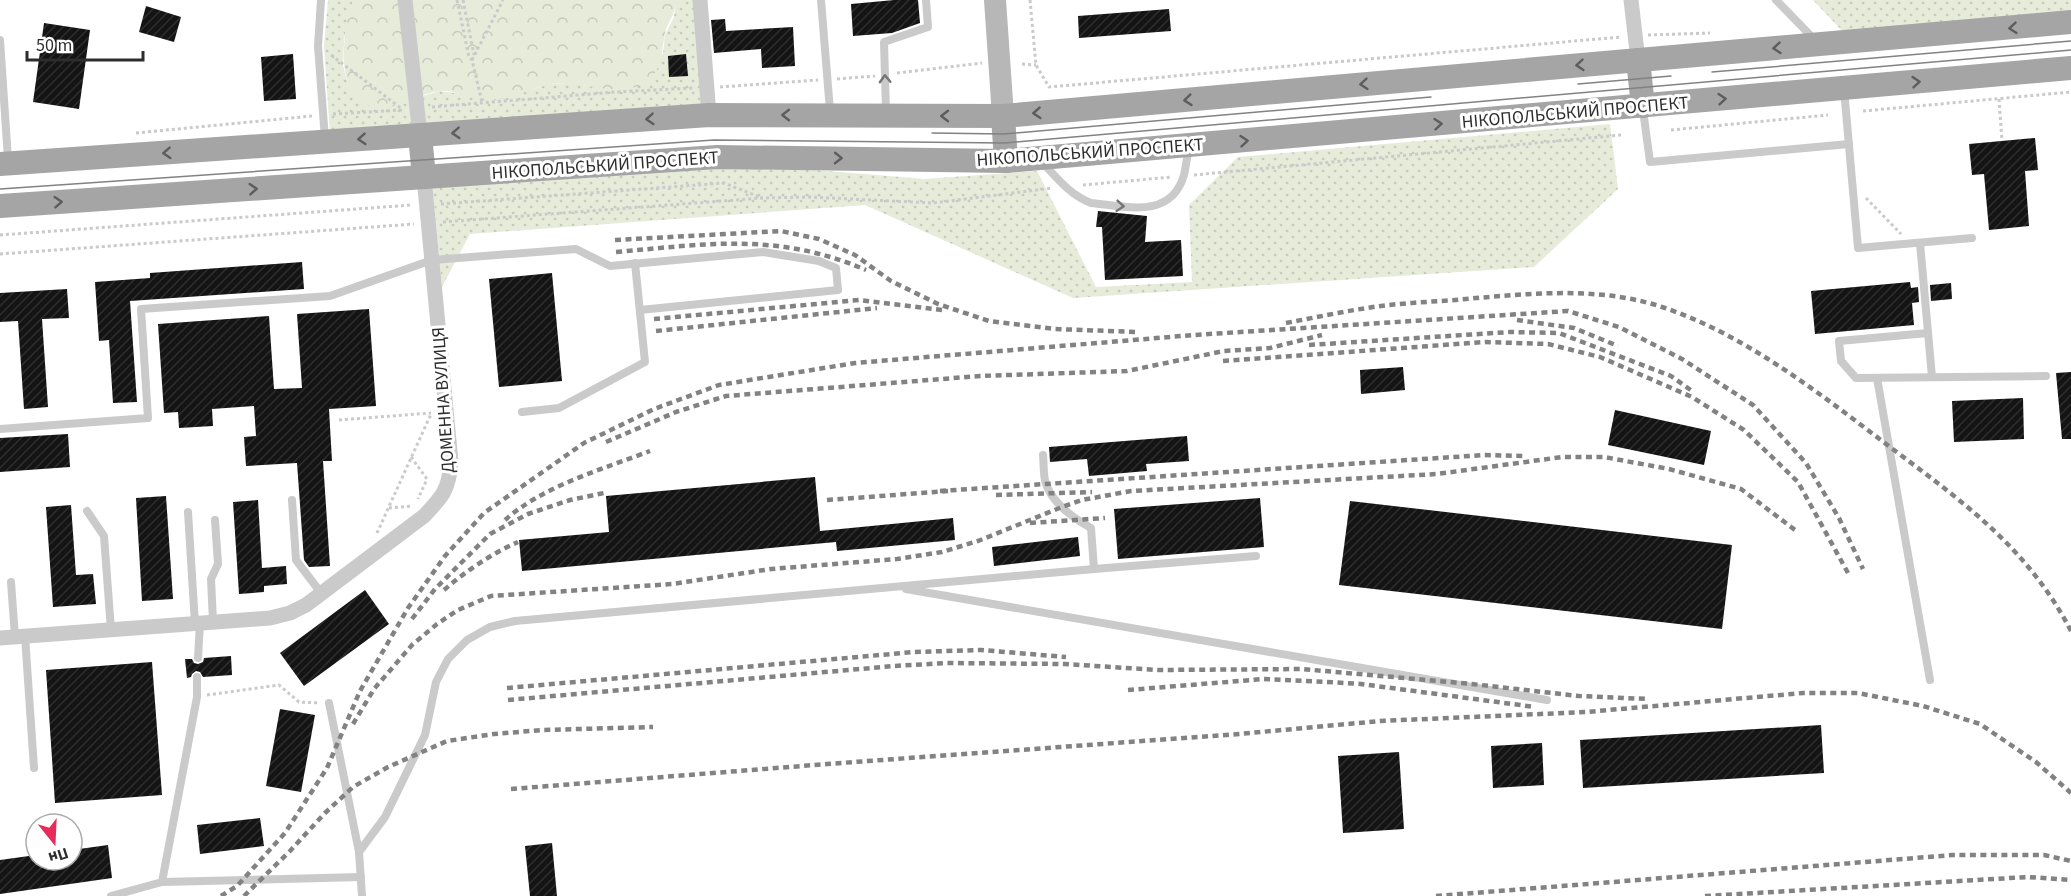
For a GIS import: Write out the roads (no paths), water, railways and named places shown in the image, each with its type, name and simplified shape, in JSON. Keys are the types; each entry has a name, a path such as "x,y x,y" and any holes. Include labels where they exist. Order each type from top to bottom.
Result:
{"main road":[{"path":"995,0 1006,161"},
{"path":"4,164 709,116 1003,116 2071,22"},
{"path":"1638,60 1643,106"},
{"name":"НІКОПОЛЬСЬКИЙ ПРОСПЕКТ","path":"0,206 717,157 1006,161 1039,159 2071,68"},
{"name":"ДОМЕННА ВУЛИЦЯ","path":"420,135 424,177"}],"street":[{"name":"ДОМЕННА ВУЛИЦЯ","path":"405,0 420,135"},
{"path":"700,0 709,116"},
{"path":"1631,0 1638,60"},
{"name":"ДОМЕННА ВУЛИЦЯ","path":"13,637 281,616 306,605 424,516 447,488 451,462 424,177"}],"lane":[{"path":"321,0 318,46 325,142"},
{"path":"821,0 830,116"},
{"path":"886,116 884,42 928,27 926,0"},
{"path":"1776,0 1820,44"},
{"path":"0,40 4,164"},
{"path":"1844,88 1858,248 1972,238"},
{"path":"1643,106 1650,162 1849,144"},
{"path":"1039,159 1077,197 1091,203 1149,208 1167,200 1174,193 1184,176 1189,146"},
{"path":"1920,243 1932,377"},
{"path":"0,429 148,418 141,309 330,296 432,260 576,249 610,266 763,252 819,261 836,268 838,290 640,310"},
{"path":"522,412 559,408 645,362 635,263"},
{"path":"1928,333 1839,341 1841,361 1856,378 2046,376"},
{"path":"1877,378 1930,680"},
{"path":"1043,455 1045,483 1051,493 1062,507 1090,528 1094,569"},
{"path":"292,500 296,560 321,593"},
{"path":"87,511 104,537 111,630"},
{"path":"188,513 203,623"},
{"path":"198,658 210,579 218,564 215,520"},
{"path":"359,852 385,817 426,735 436,682 448,659 467,640 490,627 515,621 1256,556"},
{"path":"11,582 13,637 34,768"},
{"path":"896,587 1547,700"},
{"path":"162,882 196,697 197,677"},
{"path":"329,703 359,852 362,896"},
{"path":"111,896 162,882 361,877"}],"tram line":[{"path":"1712,72 2071,41"},
{"path":"0,189 714,140 1005,143 2071,50"},
{"path":"1578,84 1671,76"},
{"path":"932,133 1004,134 1431,97"}],"railway":[{"path":"615,240 781,231 819,239 855,255 891,281 938,304 989,321 1055,329 1137,332"},
{"path":"616,252 713,244 772,245 834,258 866,270"},
{"path":"1286,323 1394,304 1523,294 1570,293 1616,296 1662,307 1694,319 1784,369 1921,470 1971,510 2016,552 2036,576 2071,631"},
{"path":"654,319 859,300 942,310"},
{"path":"656,331 877,308"},
{"path":"221,896 237,886 285,833 327,768 360,691 408,608 445,556 484,513 584,443 654,409 719,385 855,363 1194,335 1568,311 1619,327 1682,359 1753,405 1806,463 1839,518 1863,569"},
{"path":"1517,320 1574,328 1618,346"},
{"path":"1309,345 1510,332 1559,333 1671,376 1692,391"},
{"path":"606,442 676,412 726,396 980,376 1127,371 1224,351 1270,348 1322,335"},
{"path":"1223,361 1485,342 1548,344 1600,357 1692,397 1744,430 1798,482 1848,573"},
{"path":"505,520 537,497 555,488 650,451"},
{"path":"940,491 1484,455 1524,456"},
{"path":"353,724 374,689 412,645 458,610 491,596 672,584 771,569 897,559 942,552 978,541 1082,500 1131,491 1437,474 1562,457 1604,457 1669,469 1741,489 1795,530"},
{"path":"827,500 948,491"},
{"path":"996,495 1092,492"},
{"path":"412,619 435,589 490,534 528,514 570,500 604,493"},
{"path":"1030,523 1105,518"},
{"path":"444,590 479,563 518,542"},
{"path":"507,688 914,652 981,650 1066,657"},
{"path":"508,700 947,663 1065,664 1158,670 1302,669 1579,696 1648,699"},
{"path":"1128,690 1264,679 1361,684 1535,707"},
{"path":"511,789 1239,734 1380,721 1586,712 1803,693 1858,693 1923,706 1980,724 2036,762 2071,793"},
{"path":"244,896 353,787 388,767 447,741 543,730 653,727"},
{"path":"1436,896 1953,855 2044,855 2071,861"},
{"path":"1705,896 2028,877 2071,880"}]}
